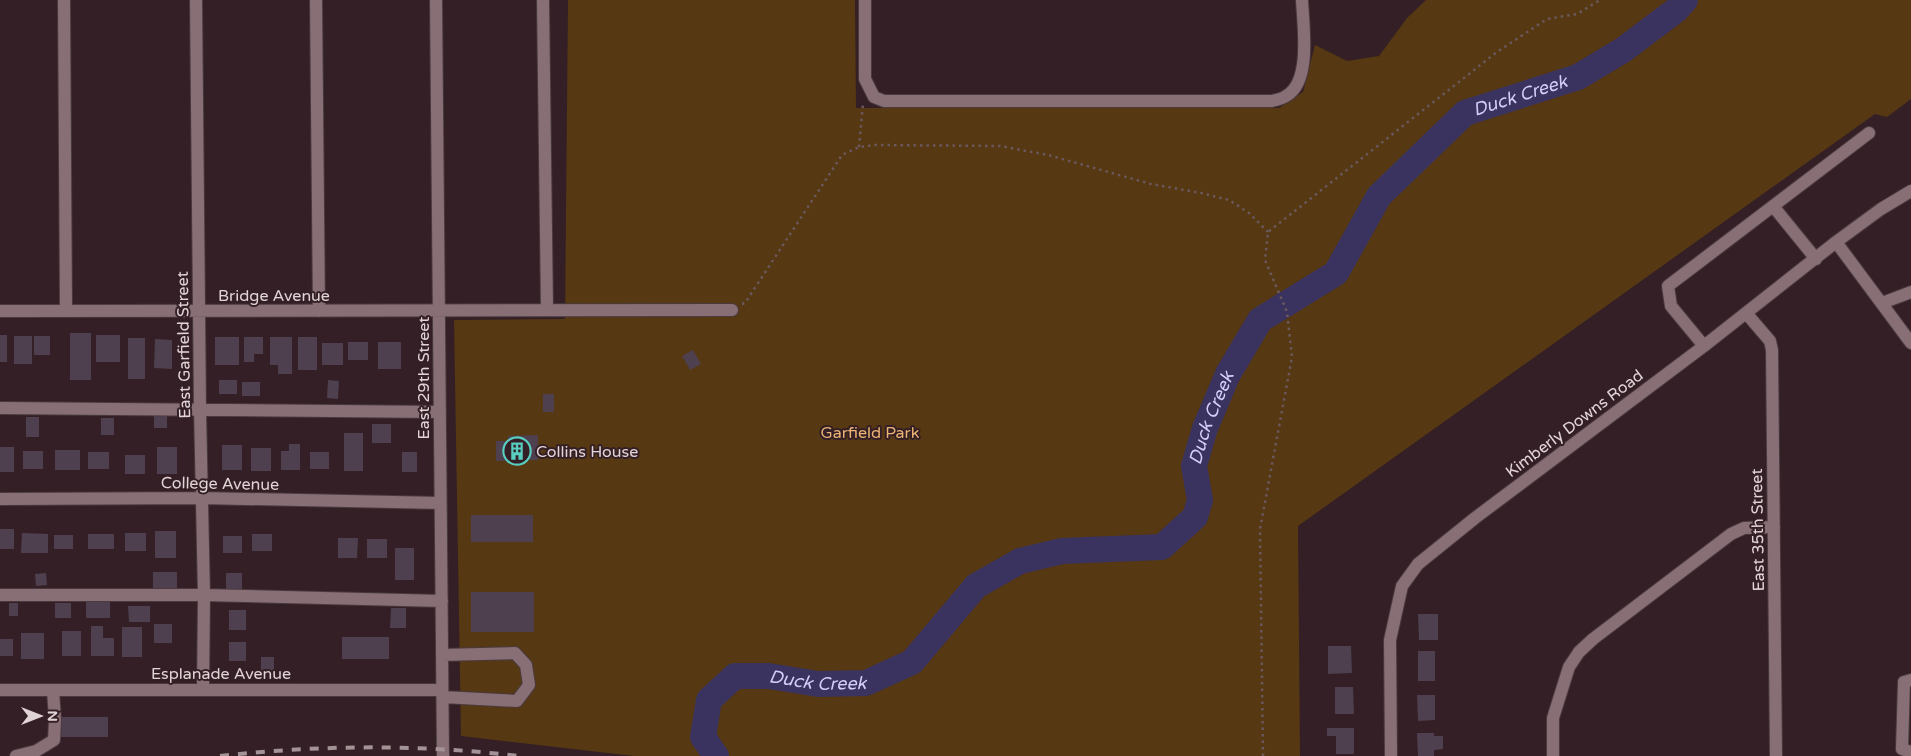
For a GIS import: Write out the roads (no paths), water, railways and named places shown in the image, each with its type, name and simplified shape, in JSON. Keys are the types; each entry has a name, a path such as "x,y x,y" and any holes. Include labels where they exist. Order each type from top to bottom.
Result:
{"street":[{"path":"64,0 66,311"},
{"name":"East Garfield Street","path":"196,0 200,410 204,595 203,689"},
{"path":"316,0 319,311"},
{"name":"East 29th Street","path":"436,0 443,756"},
{"path":"544,0 547,310"},
{"path":"865,0 865,79 874,97 884,101 1272,101 1286,97 1294,90 1300,80 1303,66 1302,0"},
{"path":"1704,346 1670,306 1668,286 1869,133"},
{"name":"Kimberly Downs Road","path":"1391,756 1390,640 1402,586 1418,564 1475,518 1704,346 1836,242 1881,209 1911,192"},
{"path":"1773,206 1816,259"},
{"path":"1836,242 1911,343"},
{"path":"1882,303 1911,292"},
{"name":"Bridge Avenue","path":"0,311 732,310"},
{"name":"East 35th Street","path":"1746,313 1770,341 1772,350 1776,756"},
{"path":"0,408 440,412"},
{"name":"College Avenue","path":"0,499 202,498 440,503"},
{"path":"1553,756 1553,718 1569,667 1579,652 1593,639 1732,534 1744,528 1774,527"},
{"path":"0,595 204,595 442,601"},
{"name":"Esplanade Avenue","path":"0,690 203,689 442,693 517,701 529,685 526,665 514,653 442,655"},
{"path":"1911,680 1904,682 1902,749 1911,752"},
{"path":"16,756 36,751 54,740 56,720 53,690"}],"waterway":[{"name":"Duck Creek","path":"716,756 703,737 709,700 735,676 769,676 818,684 866,683 912,662 976,586 1020,561 1062,551 1162,547 1195,517 1200,500 1194,466 1205,428 1228,374 1260,320 1336,273 1379,196 1465,113 1578,77 1623,50 1676,10 1685,0"}],"railway":[{"path":"220,756 257,752 369,747 444,749 518,756"}],"place":[{"name":"Collins House","path":"517,451"}],"park label":[{"name":"Garfield Park","path":"870,432"}]}
